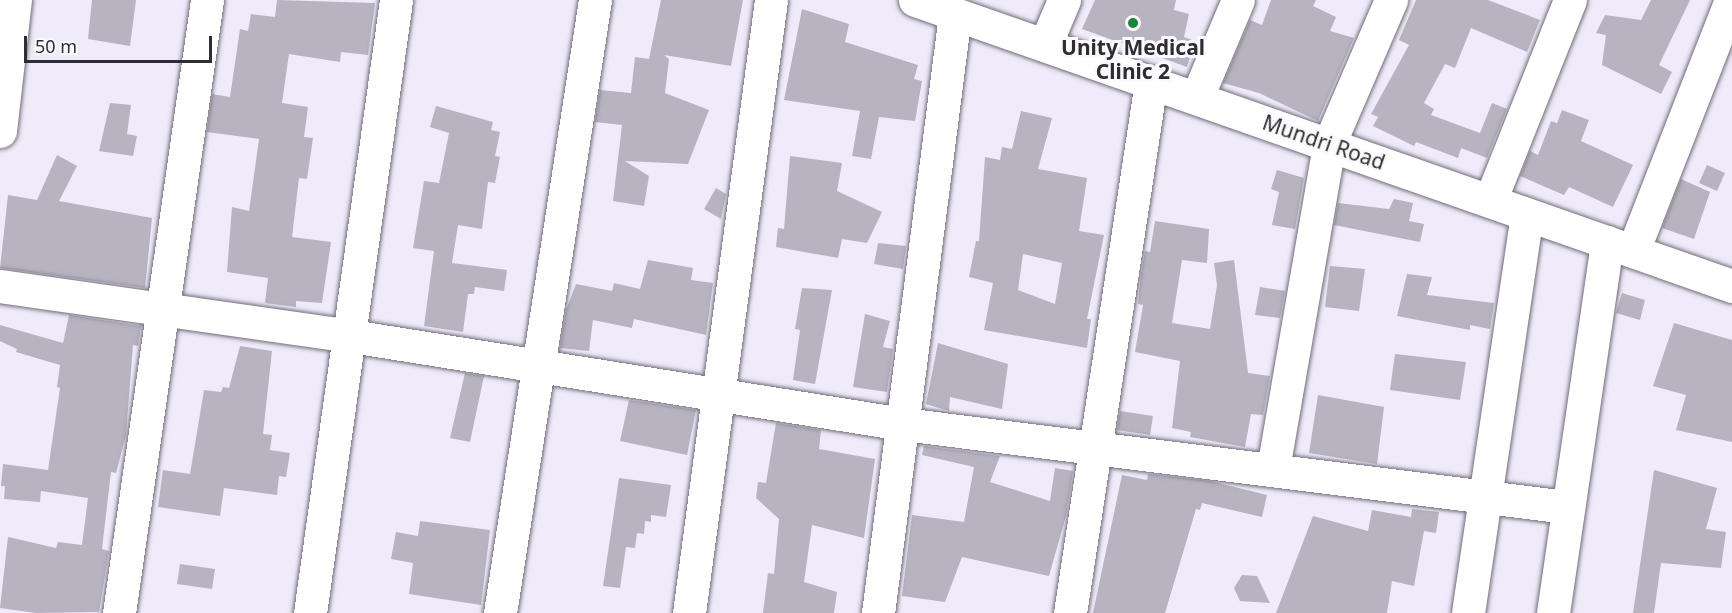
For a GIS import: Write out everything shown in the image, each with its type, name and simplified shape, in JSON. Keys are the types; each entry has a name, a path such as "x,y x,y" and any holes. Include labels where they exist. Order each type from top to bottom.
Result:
{"street":[{"path":"0,131 15,0"},
{"path":"119,613 207,0"},
{"path":"310,613 351,336 396,0"},
{"path":"500,613 536,365 595,0"},
{"path":"689,613 771,0"},
{"path":"1045,45 1064,0"},
{"path":"1197,97 1238,0"},
{"path":"1273,469 1329,144 1391,0"},
{"path":"1490,201 1570,0"},
{"path":"1553,613 1567,507 1620,247 1731,0"},
{"path":"878,613 903,424 930,4"},
{"name":"Mundri Road","path":"930,4 1732,286"},
{"path":"1070,613 1151,82"},
{"path":"1468,613 1527,214"},
{"path":"0,286 351,336 720,393 903,424 1486,495 1567,507"}],"building":[{"path":"92,0 136,0 130,46 88,39"},
{"path":"277,0 375,3 368,55 341,52 340,62 289,54 282,103 308,107 304,137 313,138 307,179 299,178 292,237 331,242 322,303 296,301 296,307 265,303 268,278 227,272 232,207 249,211 259,139 207,132 212,94 230,97 240,29 248,31 251,14 275,17"},
{"path":"661,0 743,0 731,66 664,55 669,59 665,93 709,110 688,164 625,161 649,176 644,206 613,201 622,125 595,122 600,90 631,93 635,57 649,59"},
{"path":"1095,0 1176,0 1174,10 1189,14 1184,37 1195,41 1187,67 1082,29"},
{"path":"1271,0 1316,0 1313,6 1336,17 1330,31 1354,38 1318,121 1259,93 1223,83 1250,20 1262,25"},
{"path":"1416,0 1488,0 1540,20 1527,52 1471,28 1455,68 1445,64 1424,103 1434,109 1431,115 1480,133 1492,103 1507,109 1487,158 1461,148 1458,158 1416,142 1414,146 1373,126 1378,117 1371,114 1409,45 1399,40"},
{"path":"1651,0 1690,0 1659,65 1672,72 1661,94 1602,65 1606,35 1596,33 1605,15 1641,20"},
{"path":"802,9 849,24 845,42 918,65 914,79 922,81 915,121 879,117 871,159 852,156 860,111 784,100"},
{"path":"110,103 131,105 127,134 137,136 133,156 99,151"},
{"path":"436,106 493,122 491,130 500,132 495,156 500,157 495,183 488,182 482,229 458,225 452,263 507,270 504,291 475,287 474,294 468,294 463,332 424,326 434,251 413,248 424,181 439,183 449,133 430,127"},
{"path":"1562,110 1589,120 1581,141 1633,165 1613,207 1569,187 1564,195 1520,176 1530,151 1538,155 1551,121 1557,123"},
{"path":"1021,111 1052,118 1038,169 1087,178 1079,231 1104,235 1087,319 1091,319 1087,348 984,330 993,283 969,277 976,241 979,241 985,157 1000,160 1002,147 1012,149","holes":["1023,254 1062,263 1055,304 1018,290"]},
{"path":"57,155 77,166 59,201 152,218 145,288 0,268 8,195 37,200"},
{"path":"790,156 842,163 837,191 882,212 867,243 842,239 838,258 776,247 778,228 784,229"},
{"path":"1707,165 1725,173 1717,191 1699,183"},
{"path":"1277,170 1304,178 1295,229 1272,225 1279,192 1271,189"},
{"path":"1681,179 1710,192 1694,239 1662,228"},
{"path":"716,188 726,194 721,219 704,209"},
{"path":"1394,199 1413,203 1409,221 1424,224 1420,242 1334,225 1338,203 1389,209"},
{"path":"1155,221 1209,229 1207,263 1182,260 1172,323 1210,329 1217,285 1214,263 1234,260 1248,373 1270,376 1263,415 1251,414 1245,447 1190,437 1191,432 1172,428 1180,361 1135,352 1143,305 1138,304 1141,274 1145,251 1150,252"},
{"path":"878,243 906,246 903,269 874,264"},
{"path":"648,260 693,268 691,280 713,283 706,335 634,319 632,328 593,320 589,351 560,348 566,310 576,284 612,291 614,283 640,289"},
{"path":"1330,266 1365,269 1359,311 1325,307"},
{"path":"1407,274 1432,277 1427,295 1494,303 1490,329 1470,325 1470,330 1397,316"},
{"path":"1260,287 1285,291 1280,318 1255,315"},
{"path":"802,288 832,290 815,384 793,380 800,330 795,329"},
{"path":"1622,293 1645,300 1640,320 1616,313"},
{"path":"865,314 890,321 883,347 893,349 887,392 853,387"},
{"path":"69,315 141,326 138,346 133,345 126,435 116,473 111,472 102,549 109,551 99,612 36,613 0,608 8,537 56,548 58,542 82,545 88,498 41,491 40,502 4,499 5,486 1,486 3,464 48,470 60,388 57,387 60,365 16,352 17,349 0,341 0,325 63,343"},
{"path":"1674,323 1732,340 1732,442 1676,430 1686,395 1653,386"},
{"path":"938,343 1008,364 1002,409 950,397 949,411 926,404"},
{"path":"240,346 272,351 263,434 272,435 270,450 290,453 286,477 279,476 277,495 224,488 220,516 158,507 163,470 190,474 204,390 221,392 223,387 229,388"},
{"path":"1395,354 1466,362 1460,400 1390,390"},
{"path":"465,373 484,376 470,442 450,438"},
{"path":"1318,395 1384,407 1377,464 1309,453"},
{"path":"629,400 696,410 687,455 620,441"},
{"path":"1120,411 1153,416 1150,435 1117,430"},
{"path":"776,423 821,430 819,449 875,459 864,538 812,525 804,582 837,592 834,613 763,613 768,573 774,574 779,519 756,498 758,482 766,483"},
{"path":"924,446 1000,456 990,482 1050,501 1055,468 1073,471 1066,516 1049,576 962,557 945,602 902,596 912,515 964,522 974,467 922,455"},
{"path":"1654,470 1717,488 1706,529 1726,532 1721,568 1661,563 1654,613 1633,613"},
{"path":"1148,474 1210,481 1267,495 1262,517 1202,503 1200,510 1196,509 1165,613 1093,613 1122,475 1147,480"},
{"path":"619,478 671,485 666,517 651,515 651,522 645,521 644,534 637,533 635,548 626,547 620,588 603,586"},
{"path":"1412,509 1439,512 1436,533 1424,531 1414,586 1392,581 1387,613 1276,613 1313,516 1368,531 1372,510 1411,517"},
{"path":"420,521 490,530 481,605 409,594 413,563 391,559 396,532 418,536"},
{"path":"180,564 215,569 212,589 177,584"},
{"path":"1242,575 1257,576 1270,603 1240,601 1234,588"}],"place":[{"name":"Unity Medical Clinic 2","path":"1133,23"}]}
